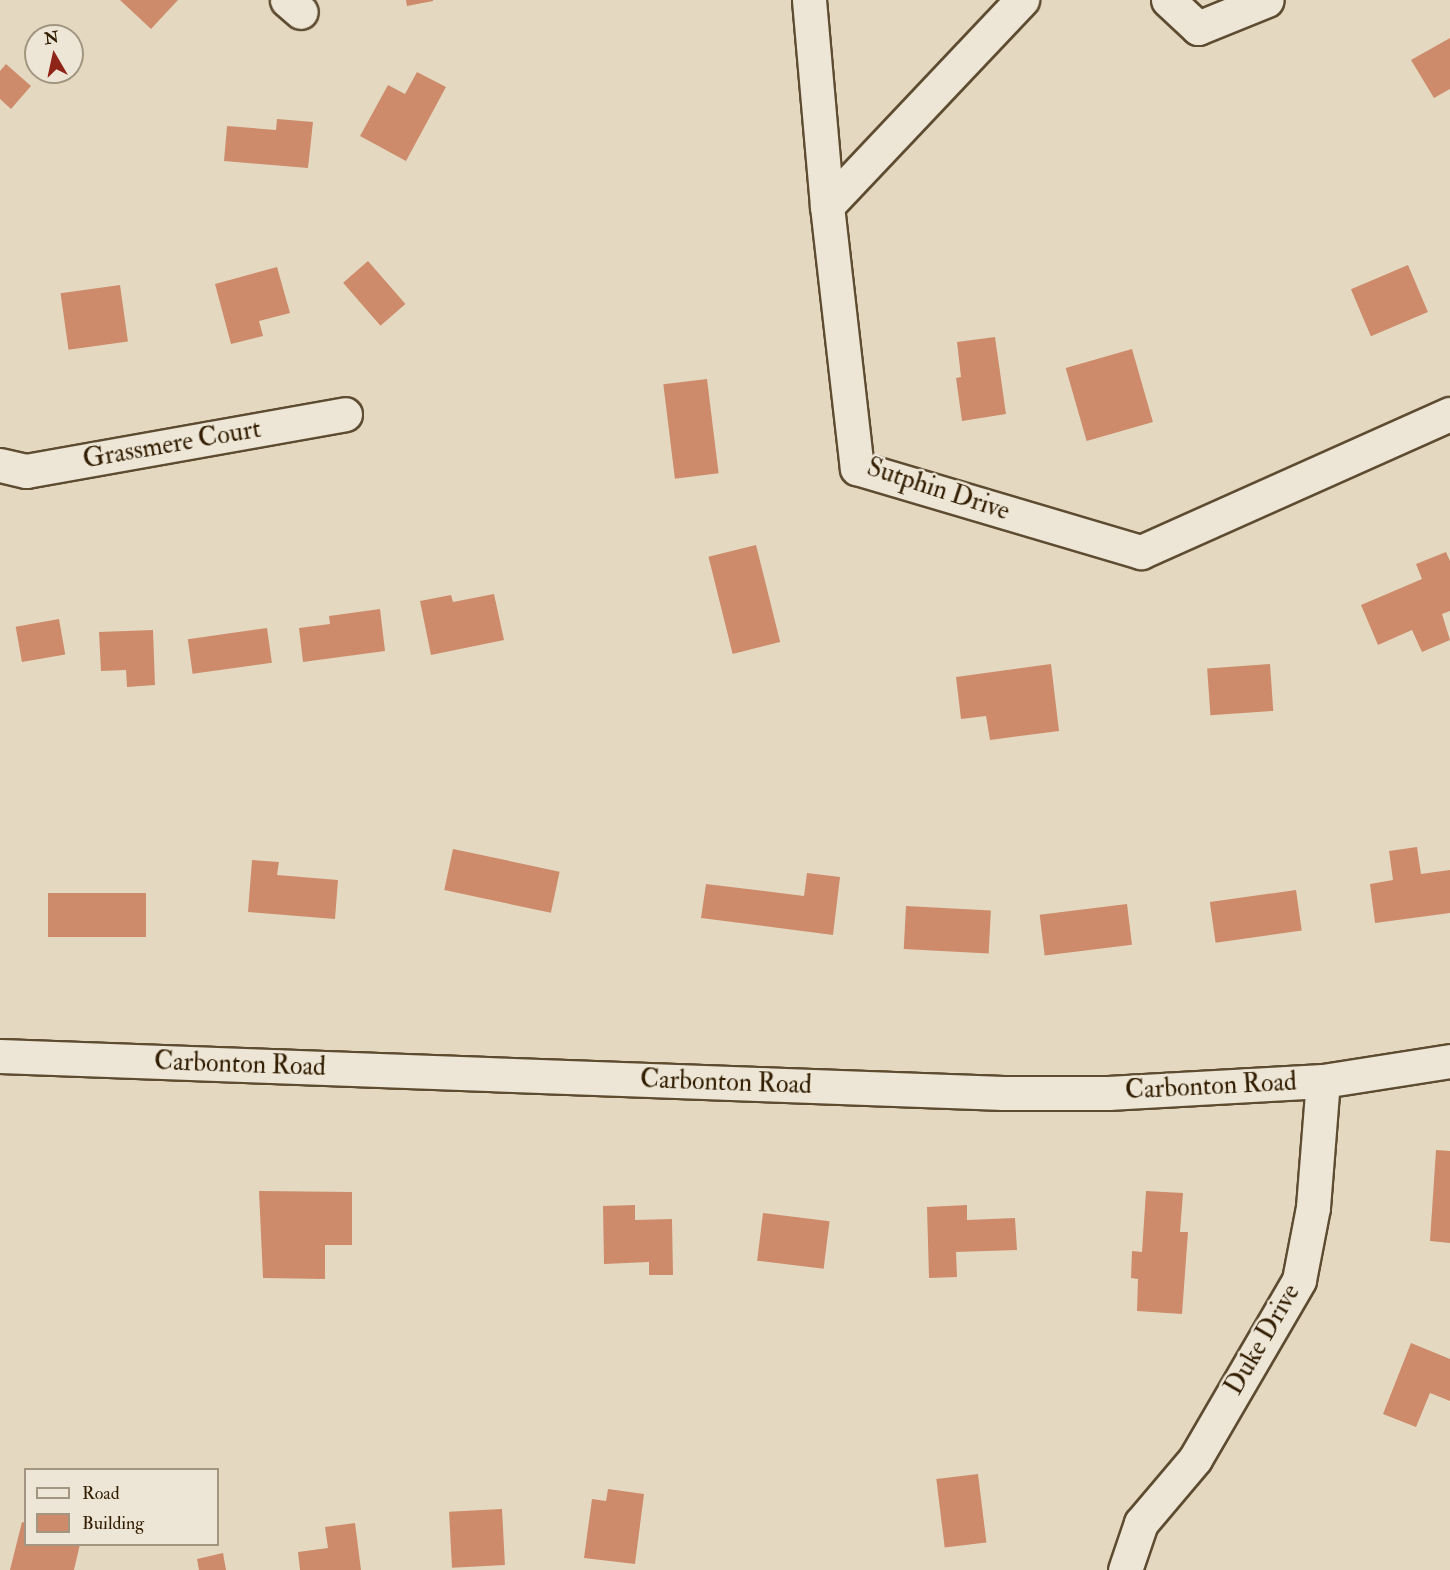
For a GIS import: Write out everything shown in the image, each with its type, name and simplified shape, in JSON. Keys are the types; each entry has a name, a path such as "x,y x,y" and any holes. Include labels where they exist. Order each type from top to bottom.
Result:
{"street":[{"name":"Sutphin Drive","path":"809,0 827,206 857,468 1141,552 1450,414"},
{"path":"827,206 1022,0"},
{"path":"1168,0 1198,28 1267,0"},
{"name":"Grassmere Court","path":"0,465 26,471 345,414"},
{"name":"Carbonton Road","path":"0,1056 1003,1093 1108,1093 1323,1081 1450,1061"},
{"name":"Duke Drive","path":"1125,1570 1141,1523 1195,1460 1299,1280 1313,1207 1323,1081"}],"building":[{"path":"120,0 178,0 151,29"},
{"path":"406,0 433,0 433,1 407,6"},
{"path":"1450,38 1450,89 1434,98 1411,60"},
{"path":"6,64 24,80 24,84 31,86 11,109 0,99 0,71"},
{"path":"417,72 446,87 406,161 360,136 388,85 405,94"},
{"path":"277,119 313,122 308,168 224,161 227,126 276,130"},
{"path":"368,261 405,304 380,326 343,283"},
{"path":"1408,265 1428,312 1371,336 1351,289"},
{"path":"277,267 290,313 259,321 263,336 231,344 215,284"},
{"path":"120,285 128,341 69,350 61,293"},
{"path":"995,337 1006,414 962,421 956,378 961,377 957,342"},
{"path":"1132,349 1153,422 1087,441 1066,368"},
{"path":"707,379 719,473 675,479 663,384"},
{"path":"756,545 780,642 733,654 708,557"},
{"path":"1446,552 1450,561 1450,611 1442,614 1450,640 1422,652 1412,630 1378,645 1361,605 1422,579 1416,564"},
{"path":"494,594 504,640 431,655 420,601 451,595 453,602"},
{"path":"380,609 385,651 303,662 299,628 330,624 329,616"},
{"path":"59,619 65,654 22,662 16,627"},
{"path":"267,628 272,663 193,674 188,639"},
{"path":"153,630 155,685 127,687 126,670 101,671 99,632"},
{"path":"1051,664 1059,731 990,740 986,716 961,719 956,677"},
{"path":"1270,664 1273,711 1210,715 1207,668"},
{"path":"1417,847 1421,874 1450,870 1450,913 1375,923 1370,884 1393,880 1389,851"},
{"path":"453,849 560,872 551,913 444,890"},
{"path":"252,860 279,862 277,875 338,880 335,919 248,912"},
{"path":"807,873 840,877 833,935 701,918 706,884 804,896"},
{"path":"1296,890 1302,931 1216,943 1210,902"},
{"path":"48,893 146,893 146,937 48,937"},
{"path":"1127,904 1132,945 1045,955 1040,915"},
{"path":"906,906 991,910 989,953 904,949"},
{"path":"1436,1150 1450,1151 1450,1243 1430,1241"},
{"path":"259,1191 352,1192 352,1245 325,1245 325,1279 263,1278"},
{"path":"1146,1191 1183,1193 1180,1232 1188,1232 1182,1314 1137,1311 1138,1279 1131,1278 1132,1251 1142,1252"},
{"path":"635,1205 635,1220 672,1219 673,1275 649,1275 649,1262 604,1264 603,1206"},
{"path":"967,1205 967,1220 1015,1218 1017,1250 956,1252 957,1277 929,1278 927,1207"},
{"path":"763,1213 830,1221 824,1269 757,1261"},
{"path":"1411,1343 1450,1359 1450,1401 1430,1393 1416,1427 1383,1414"},
{"path":"978,1474 986,1542 945,1548 936,1479"},
{"path":"608,1489 644,1494 635,1564 584,1558 592,1499 606,1501"},
{"path":"502,1509 505,1565 452,1568 449,1512"},
{"path":"22,1522 24,1522 24,1546 80,1546 74,1570 10,1570"},
{"path":"355,1523 361,1570 300,1570 298,1552 328,1548 325,1527"},
{"path":"223,1553 226,1570 199,1570 197,1559"}]}
